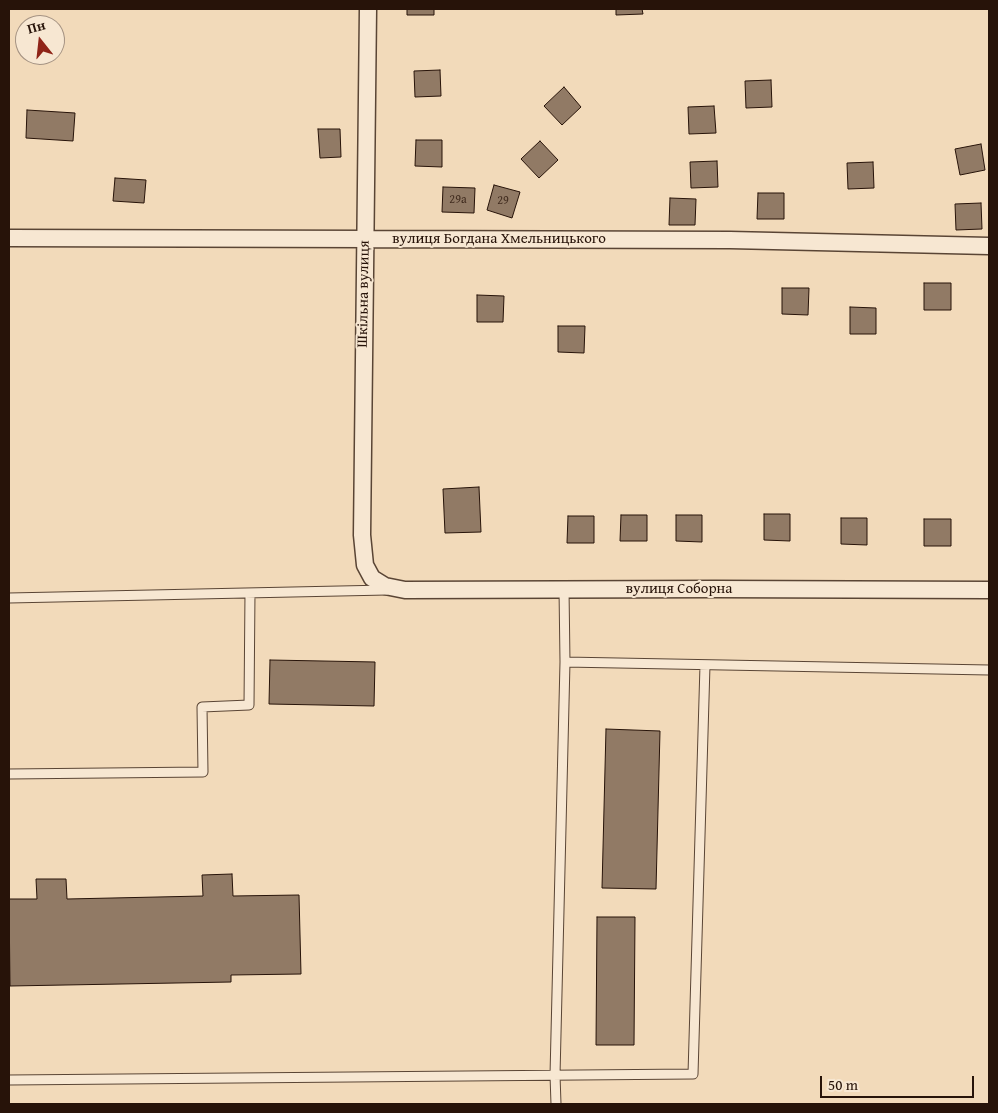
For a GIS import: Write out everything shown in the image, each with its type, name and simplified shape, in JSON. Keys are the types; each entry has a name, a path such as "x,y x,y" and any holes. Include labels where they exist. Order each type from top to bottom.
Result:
{"street":[{"name":"Шкільна вулиця","path":"368,9 362,535 364,566 372,578"},
{"name":"вулиця Богдана Хмельницького","path":"9,238 730,240 989,246"},
{"name":"вулиця Соборна","path":"372,578 385,586 405,590 989,590"}],"lane":[{"path":"556,1104 555,1075 565,662 564,589"},
{"path":"9,598 405,590"},
{"path":"9,774 203,772 202,707 249,705 250,593"},
{"path":"565,662 989,670"},
{"path":"9,1080 693,1074 705,665"}],"building":[{"path":"407,9 434,9 434,15 407,15"},
{"path":"616,9 642,9 643,14 616,15"},
{"path":"440,70 441,96 415,97 414,71"},
{"path":"771,80 772,107 746,108 745,81"},
{"path":"564,87 581,107 562,125 544,106"},
{"path":"714,106 716,133 689,134 688,107"},
{"path":"27,110 75,113 73,141 26,138"},
{"path":"318,129 340,129 341,157 320,158"},
{"path":"416,140 442,140 442,167 415,166"},
{"path":"540,141 558,160 539,178 521,159"},
{"path":"981,144 985,170 960,175 955,149"},
{"path":"717,161 718,187 691,188 690,162"},
{"path":"873,162 874,188 848,189 847,163"},
{"path":"115,178 146,180 144,203 113,201"},
{"path":"494,185 520,192 512,218 487,210"},
{"path":"443,187 475,188 474,213 442,212"},
{"path":"758,193 784,193 784,219 757,219"},
{"path":"670,198 696,199 695,225 669,225"},
{"path":"981,203 982,229 956,230 955,204"},
{"path":"924,283 951,283 951,310 924,310"},
{"path":"782,288 809,288 808,315 782,314"},
{"path":"477,295 504,296 503,322 477,322"},
{"path":"850,307 876,308 876,334 850,334"},
{"path":"558,326 585,326 584,353 558,352"},
{"path":"479,487 481,532 445,533 443,489"},
{"path":"764,514 790,514 790,541 764,540"},
{"path":"621,515 647,515 647,541 620,541"},
{"path":"676,515 702,515 702,542 676,541"},
{"path":"568,516 594,516 594,543 567,543"},
{"path":"841,518 867,518 867,545 841,544"},
{"path":"924,519 951,519 951,546 924,546"},
{"path":"270,660 375,662 374,706 269,704"},
{"path":"606,729 660,731 656,889 602,888"},
{"path":"232,874 233,896 299,895 301,974 231,975 231,982 10,986 9,899 37,899 36,879 66,879 67,899 203,896 202,875"},
{"path":"597,917 635,917 634,1045 596,1045"}]}
